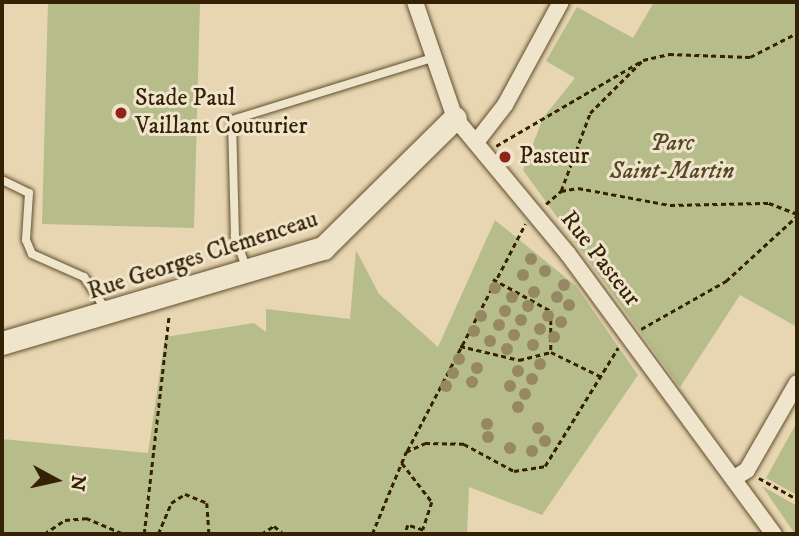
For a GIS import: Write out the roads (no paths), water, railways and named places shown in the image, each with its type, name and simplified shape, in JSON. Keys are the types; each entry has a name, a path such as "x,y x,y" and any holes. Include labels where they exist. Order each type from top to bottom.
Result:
{"street":[{"name":"Rue Pasteur","path":"415,2 438,57 455,118 487,146 540,209 629,334 742,474 774,534"},
{"path":"487,146 505,106 561,2"},
{"name":"Rue Georges Clemenceau","path":"2,343 167,298 340,237 424,142 455,118"},
{"path":"742,474 797,383"}],"lane":[{"path":"247,272 235,236 232,120 438,57"},
{"path":"2,180 29,193 26,240 32,254 84,277 108,316"}],"place":[{"name":"Stade Paul Vaillant Couturier","path":"121,113"},
{"name":"Pasteur","path":"505,157"}],"park label":[{"name":"Parc Saint-Martin","path":"672,158"}]}
